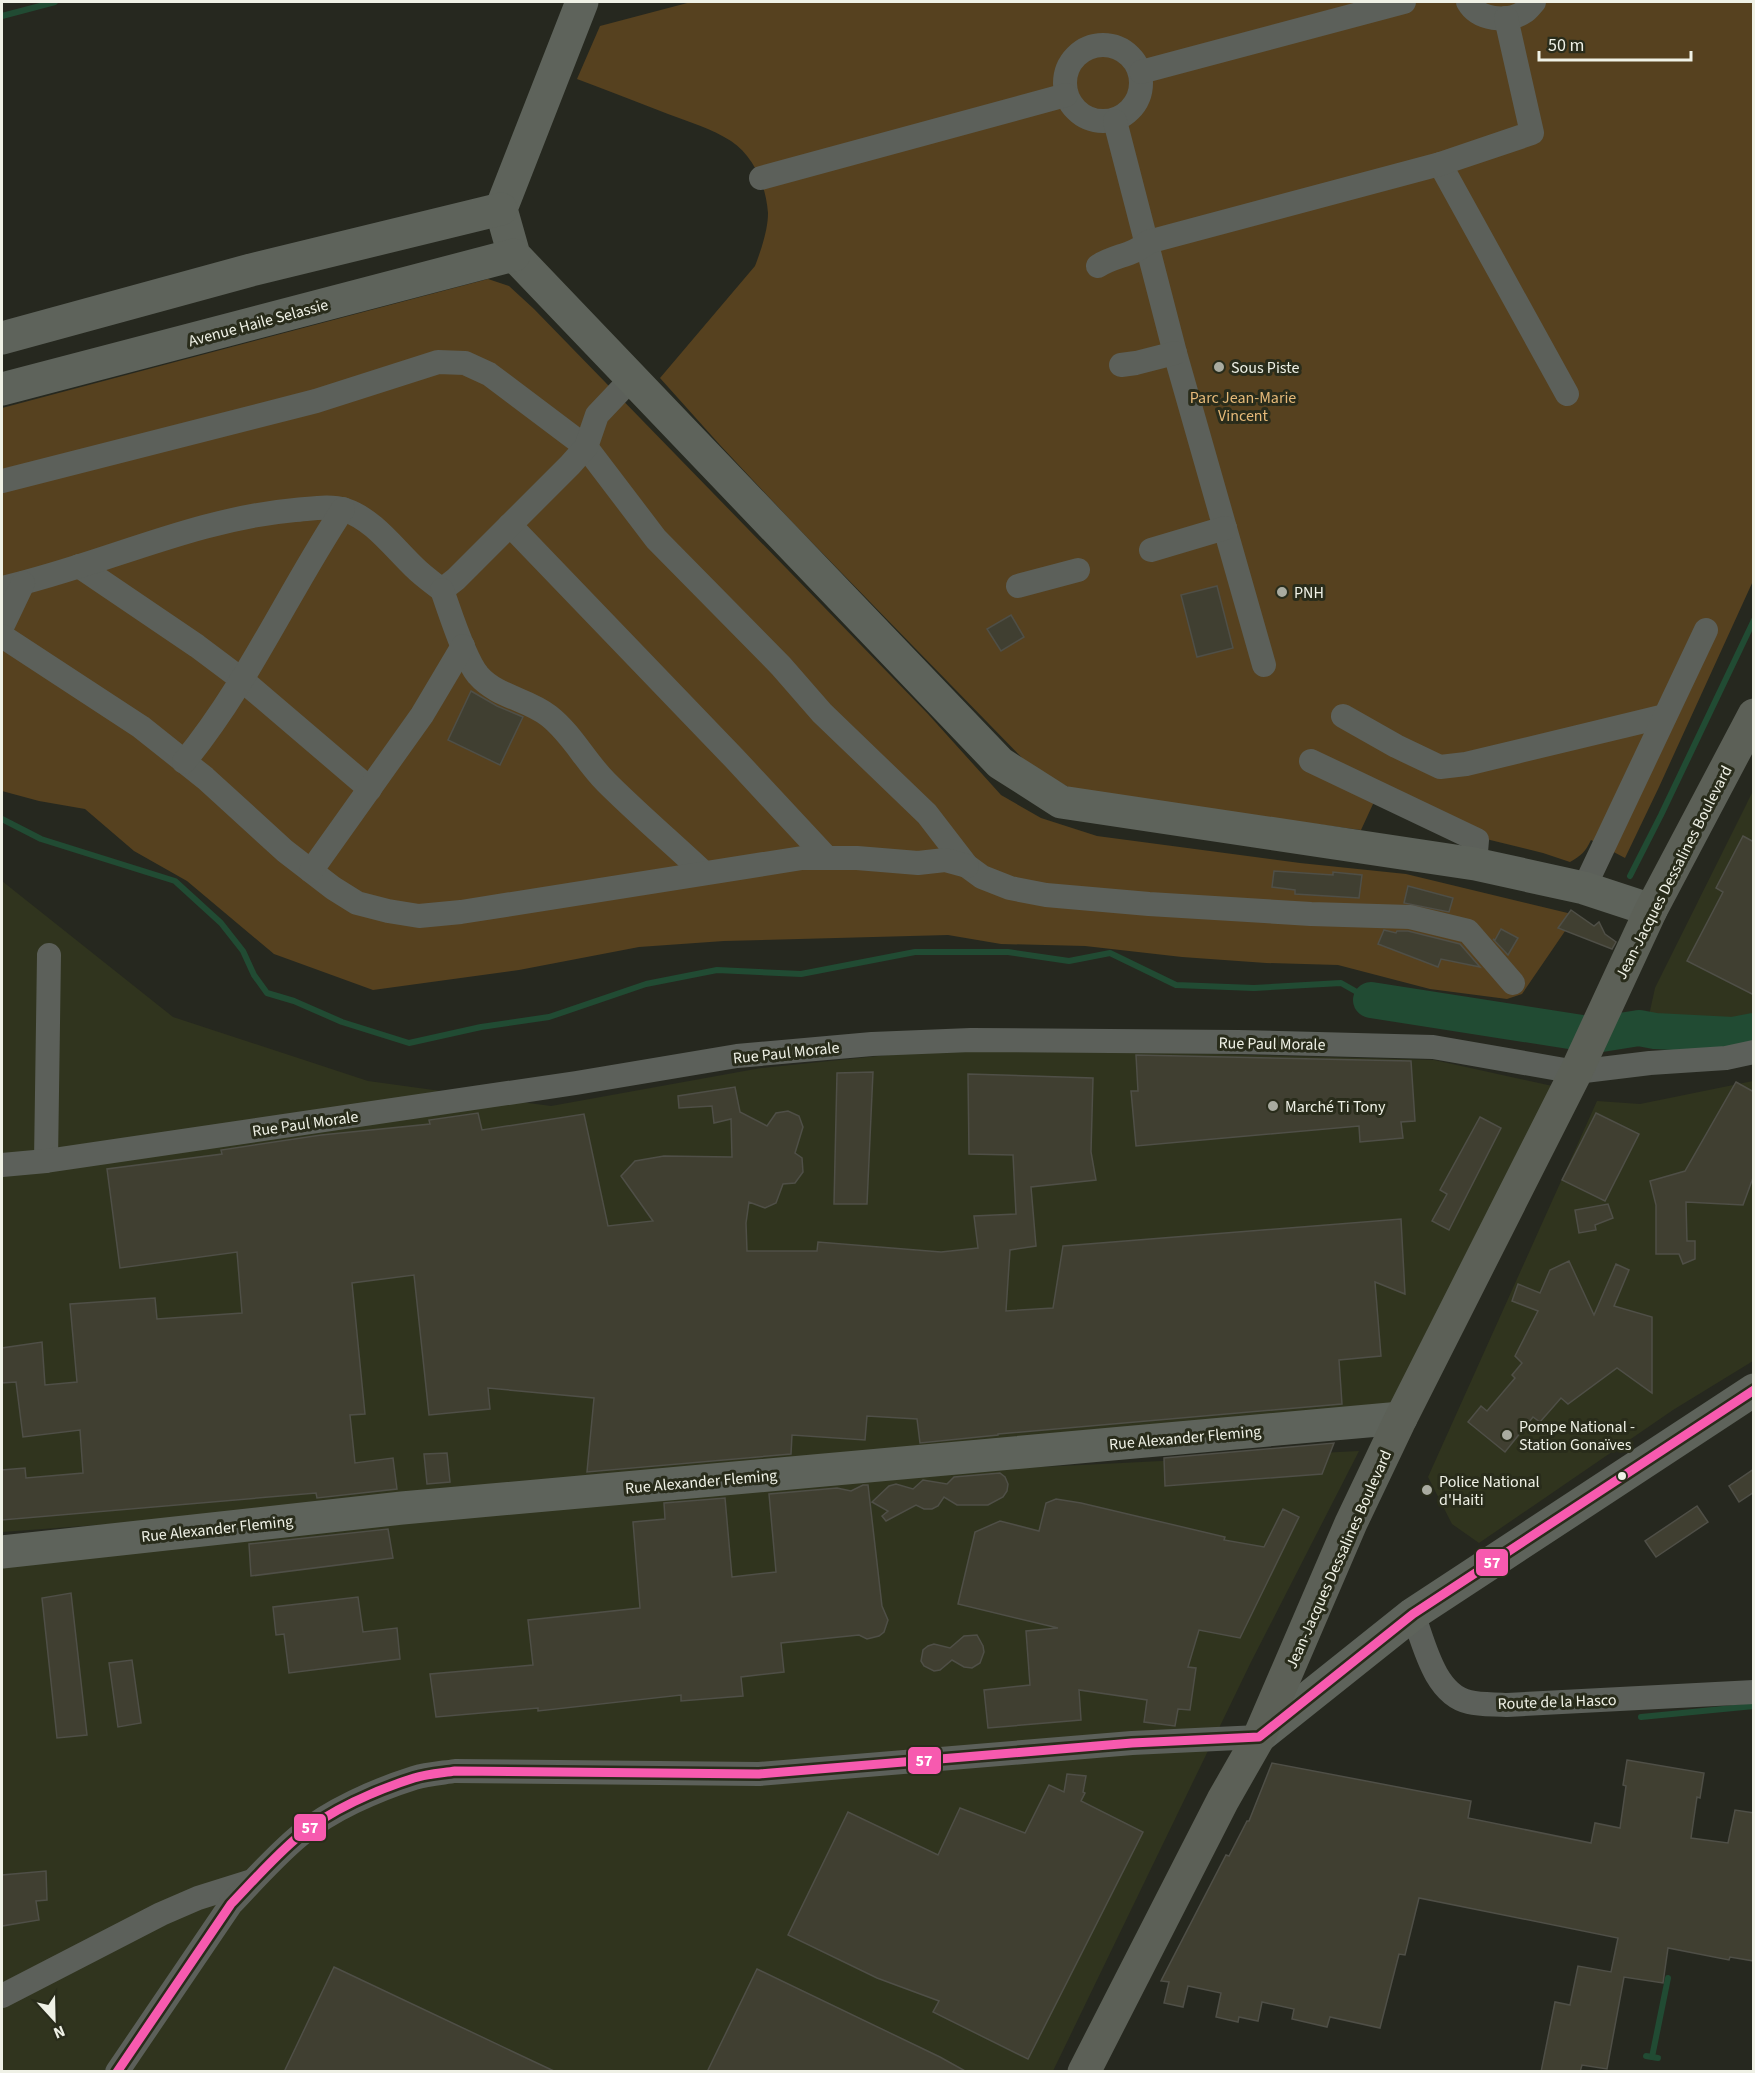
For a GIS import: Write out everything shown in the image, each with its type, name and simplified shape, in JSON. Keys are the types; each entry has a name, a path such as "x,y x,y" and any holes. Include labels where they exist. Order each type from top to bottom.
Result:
{"main road":[{"name":"Jean-Jacques Dessalines Boulevard","path":"1084,2072 1223,1800 1259,1737 1351,1523 1401,1418 1589,1045 1651,910 1754,715"}],"street":[{"path":"1141,72 1404,2"},
{"path":"1468,2 1480,14 1493,18 1506,18 1524,12 1534,2"},
{"path":"580,4 501,208 514,255 1000,762 1061,802 1475,864 1584,888 1651,910"},
{"path":"1098,266 1108,259 1138,251 1148,242 1440,164 1532,133 1506,18"},
{"path":"1107,45 1122,49 1134,59 1141,72 1142,87 1137,102 1128,113 1114,121 1094,121 1076,112 1066,95 1064,80 1068,65 1078,53 1092,46 1107,45"},
{"path":"760,178 1066,95"},
{"path":"1114,121 1148,242 1175,353 1264,664"},
{"path":"1440,164 1566,394"},
{"path":"2,338 251,270 501,208"},
{"name":"Avenue Haile Selassie","path":"2,389 514,255"},
{"path":"1121,365 1175,353"},
{"path":"2,481 316,401 438,362 465,363 489,374 586,447 656,539 781,666 822,713 927,814 968,866 982,877 1010,888 1046,895 1288,913 1410,917 1468,931 1513,983"},
{"path":"442,590 456,579 586,447 597,415 632,378"},
{"path":"2,627 12,586 178,533 272,512 317,508 343,509 366,521 417,570 442,590 463,646 478,674 497,690 548,714 566,731 605,781 704,873"},
{"path":"184,762 218,720 314,554 343,509"},
{"path":"510,525 827,858"},
{"path":"1151,550 1225,528"},
{"path":"79,566 198,646 241,679 370,789"},
{"path":"1018,586 1078,570"},
{"path":"1584,888 1706,630"},
{"path":"2,636 141,727 205,778 285,851 311,871 357,903 388,911 419,916 461,912 802,858 918,863 945,860 968,866"},
{"path":"311,871 422,715 463,646"},
{"path":"1343,716 1396,746 1440,767 1466,764 1665,716"},
{"path":"1311,761 1476,840 1475,864"},
{"path":"46,1161 48,955"},
{"name":"Rue Paul Morale","path":"2,1165 46,1161 576,1083 737,1056 872,1044 982,1040 1238,1042 1433,1047 1589,1045 1650,1063 1726,1058 1754,1052"},
{"path":"117,2072 225,1912 253,1880 300,1835 330,1814 379,1791 416,1777 455,1771 759,1774 1132,1743 1259,1737 1413,1614 1754,1390"},
{"name":"Rue Alexander Fleming","path":"2,1552 402,1508 1401,1418"},
{"name":"Route de la Hasco","path":"1413,1614 1435,1674 1454,1695 1468,1702 1507,1705 1754,1692"},
{"path":"2,1996 161,1914 198,1898 253,1880"}],"shaded area":[{"path":"1753,791 1753,1029 1726,1031 1648,1020 1655,988"},
{"path":"2,881 173,1017 368,1081 551,1106 761,1068 917,1052 1033,1049 1434,1060 1557,1087 1387,1421 523,1494 2,1532"},
{"path":"1753,1081 1753,1361 1673,1410 1479,1543 1452,1524 1428,1477 1597,1101 1640,1104"},
{"path":"1359,1451 1251,1662 1053,2071 2,2071 2,1561 843,1477"}],"green space":[{"name":"Parc Jean-Marie Vincent","path":"691,2 1753,2 1753,581 1625,858 1591,840 1583,853 1570,862 1482,838 1379,791 1361,830 1079,793 1029,765 794,524 660,378 755,266 767,226 765,192 752,163 731,141 701,126 577,79 600,26"},
{"path":"488,279 509,286 534,309 928,714 1001,795 1041,818 1097,836 1300,863 1406,874 1576,915 1522,994 1507,999 1430,989 1338,965 1182,957 1085,946 1001,944 948,935 724,941 639,947 519,970 373,990 274,954 187,881 134,851 85,809 39,801 2,791 2,408"}],"building":[{"path":"1217,586 1233,648 1197,657 1181,595"},
{"path":"1011,615 1024,637 1001,651 987,629"},
{"path":"471,691 523,717 500,765 448,740"},
{"path":"1743,836 1754,842 1754,995 1687,961 1723,892 1716,888"},
{"path":"1274,871 1362,875 1359,898 1295,894 1295,890 1272,887"},
{"path":"1408,886 1453,898 1449,912 1404,903"},
{"path":"1571,910 1594,926 1599,922 1605,934 1616,942 1612,949 1558,928"},
{"path":"1501,929 1518,938 1508,955 1493,939 1495,940"},
{"path":"1384,930 1396,933 1397,931 1408,931 1460,944 1480,967 1441,959 1438,967 1378,944"},
{"name":"Marché Ti Tony","path":"1136,1055 1411,1061 1415,1121 1401,1122 1403,1138 1360,1142 1359,1126 1136,1146 1131,1091 1138,1091"},
{"path":"873,1072 867,1204 834,1204 837,1073"},
{"path":"968,1074 1093,1078 1091,1152 1096,1180 1031,1187 1036,1246 1010,1250 1006,1311 1053,1308 1063,1246 1401,1219 1405,1294 1375,1282 1381,1356 1339,1360 1342,1404 920,1443 917,1419 867,1416 865,1440 792,1435 791,1454 587,1472 594,1398 488,1388 490,1409 429,1415 414,1275 352,1283 365,1414 350,1415 355,1463 393,1458 397,1489 317,1498 316,1493 2,1520 2,1470 25,1468 26,1478 83,1473 80,1430 23,1437 16,1382 2,1383 2,1348 42,1342 45,1385 77,1382 70,1304 155,1298 157,1319 242,1313 237,1252 120,1268 107,1169 222,1154 221,1150 321,1135 430,1124 429,1120 478,1113 482,1130 584,1114 608,1226 653,1221 621,1176 635,1161 664,1156 732,1157 731,1119 714,1123 712,1106 679,1108 678,1096 735,1087 740,1112 767,1126 776,1113 788,1111 799,1116 803,1127 795,1153 802,1158 803,1172 795,1183 783,1184 776,1203 765,1208 749,1202 746,1223 747,1251 817,1251 818,1242 941,1252 978,1248 974,1216 1016,1214 1013,1155 969,1154"},
{"path":"1736,1082 1754,1092 1754,1175 1743,1205 1686,1202 1687,1241 1695,1241 1695,1259 1683,1264 1679,1254 1656,1254 1656,1205 1650,1181 1685,1171"},
{"path":"1596,1113 1639,1134 1605,1201 1562,1180"},
{"path":"1480,1117 1501,1128 1449,1230 1432,1221 1447,1194 1440,1190"},
{"path":"1608,1204 1613,1218 1595,1225 1596,1230 1579,1233 1575,1210"},
{"path":"1569,1261 1594,1315 1616,1264 1629,1270 1614,1306 1652,1317 1652,1393 1617,1368 1568,1404 1561,1398 1540,1422 1533,1417 1505,1452 1468,1422 1481,1406 1487,1411 1515,1378 1512,1375 1522,1363 1515,1356 1538,1311 1512,1301 1518,1284 1540,1293 1550,1270"},
{"path":"1334,1443 1322,1474 1165,1486 1164,1458"},
{"path":"447,1453 450,1482 427,1484 424,1454"},
{"path":"1754,1469 1754,1492 1739,1502 1729,1486"},
{"path":"1000,1473 1008,1484 1007,1491 1003,1497 988,1505 957,1505 944,1497 938,1506 932,1509 924,1509 916,1505 886,1521 882,1516 888,1511 872,1502 889,1486 896,1484 913,1489 923,1480 947,1484 954,1477"},
{"path":"868,1485 882,1606 888,1620 884,1632 879,1636 867,1639 859,1635 781,1643 784,1672 741,1677 743,1696 681,1701 681,1695 538,1711 538,1708 436,1717 430,1674 533,1665 528,1620 640,1608 633,1522 665,1519 664,1503 725,1498 732,1577 776,1572 769,1494 837,1488 851,1491"},
{"path":"1056,1499 1225,1537 1224,1540 1264,1547 1283,1509 1299,1517 1240,1638 1199,1630 1188,1667 1196,1668 1190,1710 1178,1709 1175,1726 1144,1722 1147,1700 1079,1690 1081,1720 988,1728 984,1690 1030,1685 1026,1631 1058,1628 958,1604 975,1532 1000,1521 1039,1531 1046,1503"},
{"path":"1697,1506 1708,1522 1656,1557 1645,1541"},
{"path":"388,1529 393,1558 251,1576 249,1544"},
{"path":"71,1593 87,1735 57,1738 42,1598"},
{"path":"358,1597 363,1632 397,1628 400,1659 289,1673 284,1634 276,1635 273,1607"},
{"path":"977,1635 984,1652 980,1663 972,1668 964,1667 952,1660 940,1670 934,1671 924,1666 921,1661 923,1650 928,1646 934,1644 950,1648 964,1636"},
{"path":"132,1660 141,1723 118,1727 109,1663"},
{"path":"1627,1760 1704,1773 1700,1798 1697,1797 1691,1838 1728,1843 1735,1810 1754,1813 1754,1961 1730,1957 1729,1960 1668,1948 1663,1983 1624,1977 1607,2069 1582,2065 1580,2072 1541,2072 1555,2002 1570,2005 1578,1966 1611,1972 1618,1938 1419,1898 1405,1955 1399,1954 1380,2028 1330,2017 1327,2027 1292,2019 1294,2009 1262,2002 1258,2021 1239,2017 1238,2022 1216,2017 1221,1993 1188,1986 1183,2007 1164,2003 1169,1982 1161,1981 1226,1855 1229,1856 1249,1821 1272,1763 1471,1801 1468,1818 1591,1843 1595,1823 1620,1828"},
{"path":"1067,1774 1086,1776 1083,1792 1085,1793 1081,1801 1143,1832 1028,2059 933,2012 939,2001 877,1978 788,1935 848,1812 938,1855 960,1808 1025,1833 1049,1785 1064,1792"},
{"path":"46,1871 47,1900 36,1901 39,1920 2,1926 2,1875"},
{"path":"334,1967 556,2072 284,2072"},
{"path":"757,1969 940,2057 967,2072 707,2072"}],"waterway":[{"path":"2,16 55,2"},
{"path":"1630,876 1754,620"},
{"path":"2,819 41,839 175,881 221,923 243,951 254,975 267,993 294,1001 342,1022 409,1043 481,1027 549,1017 646,984 717,970 801,974 915,952 1008,952 1069,961 1110,953 1176,985 1254,988 1341,983 1371,1000"},
{"path":"1371,1000 1595,1035 1639,1028 1655,1031 1733,1035 1754,1031"},
{"path":"1641,1717 1754,1706"},
{"path":"1652,2057 1668,1978"},
{"path":"1646,2056 1658,2058"}],"transit line":[{"name":"57","path":"117,2072 231,1904 299,1836 339,1809 384,1788 414,1778 455,1771 759,1774 1132,1743 1259,1737 1413,1614 1754,1390"}],"place":[{"name":"Sous Piste","path":"1219,367"},
{"name":"PNH","path":"1282,592"},
{"name":"Marché Ti Tony","path":"1273,1106"},
{"name":"Pompe National - Station Gonaïves","path":"1507,1435"},
{"name":"Police National d'Haiti","path":"1427,1490"}]}
